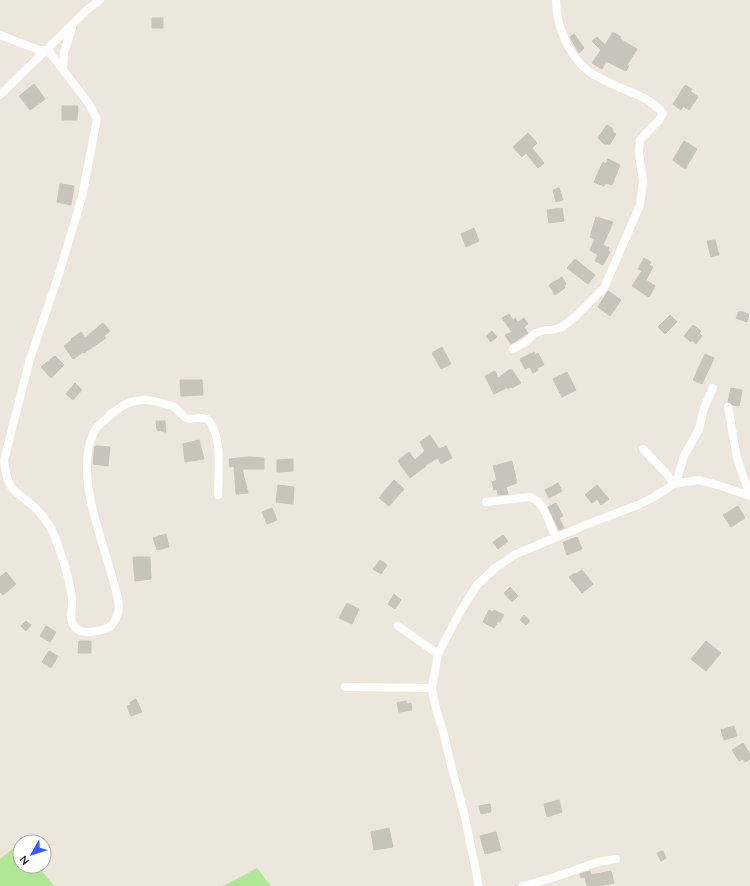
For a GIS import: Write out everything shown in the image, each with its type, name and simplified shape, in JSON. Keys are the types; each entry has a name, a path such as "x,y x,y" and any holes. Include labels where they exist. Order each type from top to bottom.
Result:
{"street":[{"path":"0,95 100,0"},
{"path":"513,350 526,342 535,333 562,327 576,316 604,288 640,205 643,182 639,153 640,140 659,120 662,113 658,108 640,96 621,88 588,70 578,60 572,53 562,32 556,11 556,0"},
{"path":"64,69 64,52 73,24"},
{"path":"0,35 39,50 48,50 64,69 89,104 97,119 82,196 30,359 4,460 6,477 10,486 15,492 37,509 47,522 54,536 67,576 72,599 71,617 76,629 82,632 102,630 112,625 120,607 109,563 98,533 90,497 87,465 89,444 94,430 103,421 112,413 134,400 151,400 175,407 186,418 201,418 207,420 214,431 219,451 218,495"},
{"path":"676,483 684,456 699,429 704,408 713,388"},
{"path":"728,407 737,458 750,496"},
{"path":"643,449 676,483"},
{"path":"479,886 464,813 432,688 438,654 460,612 477,585 495,568 516,554 638,505 676,483 698,480 750,496"},
{"path":"486,502 529,497 534,498 544,508 556,537"},
{"path":"398,626 438,654"},
{"path":"345,687 432,688"},
{"path":"523,886 598,862 616,859"}],"green space":[{"path":"12,849 12,874 44,874 54,886 0,886 0,859"},
{"path":"257,868 271,886 223,886"}],"building":[{"path":"152,18 163,18 163,28 152,28"},
{"path":"613,32 621,37 620,39 637,49 627,65 629,66 626,71 606,61 602,69 592,63 601,50 592,41 597,37 605,45"},
{"path":"574,34 584,48 579,53 570,37"},
{"path":"34,84 45,99 30,110 19,96"},
{"path":"685,85 692,89 690,91 698,97 689,110 683,106 681,110 673,104"},
{"path":"62,106 78,106 77,120 62,120"},
{"path":"607,125 613,129 612,131 616,134 610,144 604,144 598,138"},
{"path":"528,133 537,143 532,148 544,163 538,168 526,153 522,157 513,147"},
{"path":"684,141 697,149 685,169 673,160"},
{"path":"608,159 620,165 612,185 606,183 604,186 594,182 603,162 606,164"},
{"path":"60,184 74,186 71,205 57,202"},
{"path":"559,188 563,200 556,202 553,190"},
{"path":"562,208 564,221 549,223 547,210"},
{"path":"596,217 613,222 603,245 609,248 608,251 610,252 603,265 595,261 598,255 590,250 595,239 590,237"},
{"path":"474,228 479,241 466,247 461,234"},
{"path":"715,240 719,255 711,257 707,241"},
{"path":"644,258 651,262 649,265 653,267 646,280 655,286 649,297 632,286 642,271 638,269"},
{"path":"575,259 595,275 588,284 567,268"},
{"path":"562,277 566,284 564,285 565,288 555,295 549,285"},
{"path":"608,291 621,300 610,316 598,307"},
{"path":"739,311 749,314 747,322 736,318"},
{"path":"509,314 513,320 515,318 518,322 524,318 528,324 524,327 528,333 511,344 505,335 512,332 502,318"},
{"path":"670,315 677,322 665,334 658,327"},
{"path":"103,323 110,331 104,336 106,338 73,359 64,346 81,332 85,338"},
{"path":"693,325 701,331 699,333 702,336 696,344 684,336"},
{"path":"492,331 497,337 491,342 486,336"},
{"path":"442,347 451,364 441,369 432,353"},
{"path":"534,352 535,355 538,353 544,365 537,368 538,370 533,373 530,367 525,369 520,359"},
{"path":"705,354 714,358 702,384 693,380"},
{"path":"55,356 64,365 51,378 41,367"},
{"path":"509,370 512,370 521,383 512,388 511,387 508,389 508,387 494,394 485,376 495,371 498,378"},
{"path":"567,372 576,390 562,397 553,379"},
{"path":"180,380 202,380 203,395 181,396"},
{"path":"75,383 82,390 73,400 66,394"},
{"path":"731,388 742,390 739,406 728,402"},
{"path":"156,421 165,421 166,432 157,430"},
{"path":"430,435 439,449 446,446 452,458 441,464 438,458 425,465 426,466 410,478 398,461 409,452 415,460 425,451 420,442"},
{"path":"199,440 204,459 185,462 183,444"},
{"path":"95,446 110,447 108,466 93,464"},
{"path":"249,457 264,458 264,469 242,469 248,493 236,494 234,466 230,467 229,459"},
{"path":"293,459 293,471 277,472 277,460"},
{"path":"512,461 517,483 506,487 508,494 498,495 497,489 494,490 492,482 497,480 493,466"},
{"path":"394,480 404,489 389,506 379,498"},
{"path":"558,483 562,491 549,498 545,490"},
{"path":"278,485 294,487 293,504 276,502"},
{"path":"597,485 609,499 601,505 597,499 592,503 585,495"},
{"path":"556,503 563,516 559,518 564,528 559,530 548,507"},
{"path":"738,506 745,518 731,527 723,515"},
{"path":"272,508 277,520 267,524 262,512"},
{"path":"166,534 169,547 157,550 153,538"},
{"path":"503,535 508,541 498,549 493,542"},
{"path":"577,537 582,549 567,555 563,542"},
{"path":"133,557 150,557 151,579 135,581"},
{"path":"380,560 387,565 381,574 373,569"},
{"path":"582,570 593,584 582,593 569,577"},
{"path":"6,572 16,584 3,595 0,592 0,577"},
{"path":"510,587 518,596 512,602 504,593"},
{"path":"394,594 401,600 395,609 388,604"},
{"path":"347,603 359,609 352,624 339,618"},
{"path":"489,610 493,612 494,610 504,615 494,628 483,622"},
{"path":"524,615 530,621 526,625 520,620"},
{"path":"26,621 31,625 26,631 21,626"},
{"path":"46,626 56,632 50,642 40,636"},
{"path":"79,641 91,641 91,653 78,653"},
{"path":"706,641 721,653 706,671 691,659"},
{"path":"49,651 58,656 51,668 42,662"},
{"path":"136,699 142,712 131,716 127,706 131,705 130,702"},
{"path":"406,701 407,704 411,703 412,710 399,712 397,703"},
{"path":"734,726 737,736 724,740 721,730"},
{"path":"743,743 750,754 750,759 745,762 743,759 739,761 732,750"},
{"path":"559,800 562,812 547,817 544,804"},
{"path":"490,804 491,812 481,814 479,806"},
{"path":"389,828 393,847 374,850 371,832"},
{"path":"496,832 501,850 485,854 480,836"},
{"path":"663,851 666,858 661,861 657,853"},
{"path":"590,871 591,875 611,871 614,883 599,886 587,886 585,877 581,878 580,874"}]}
